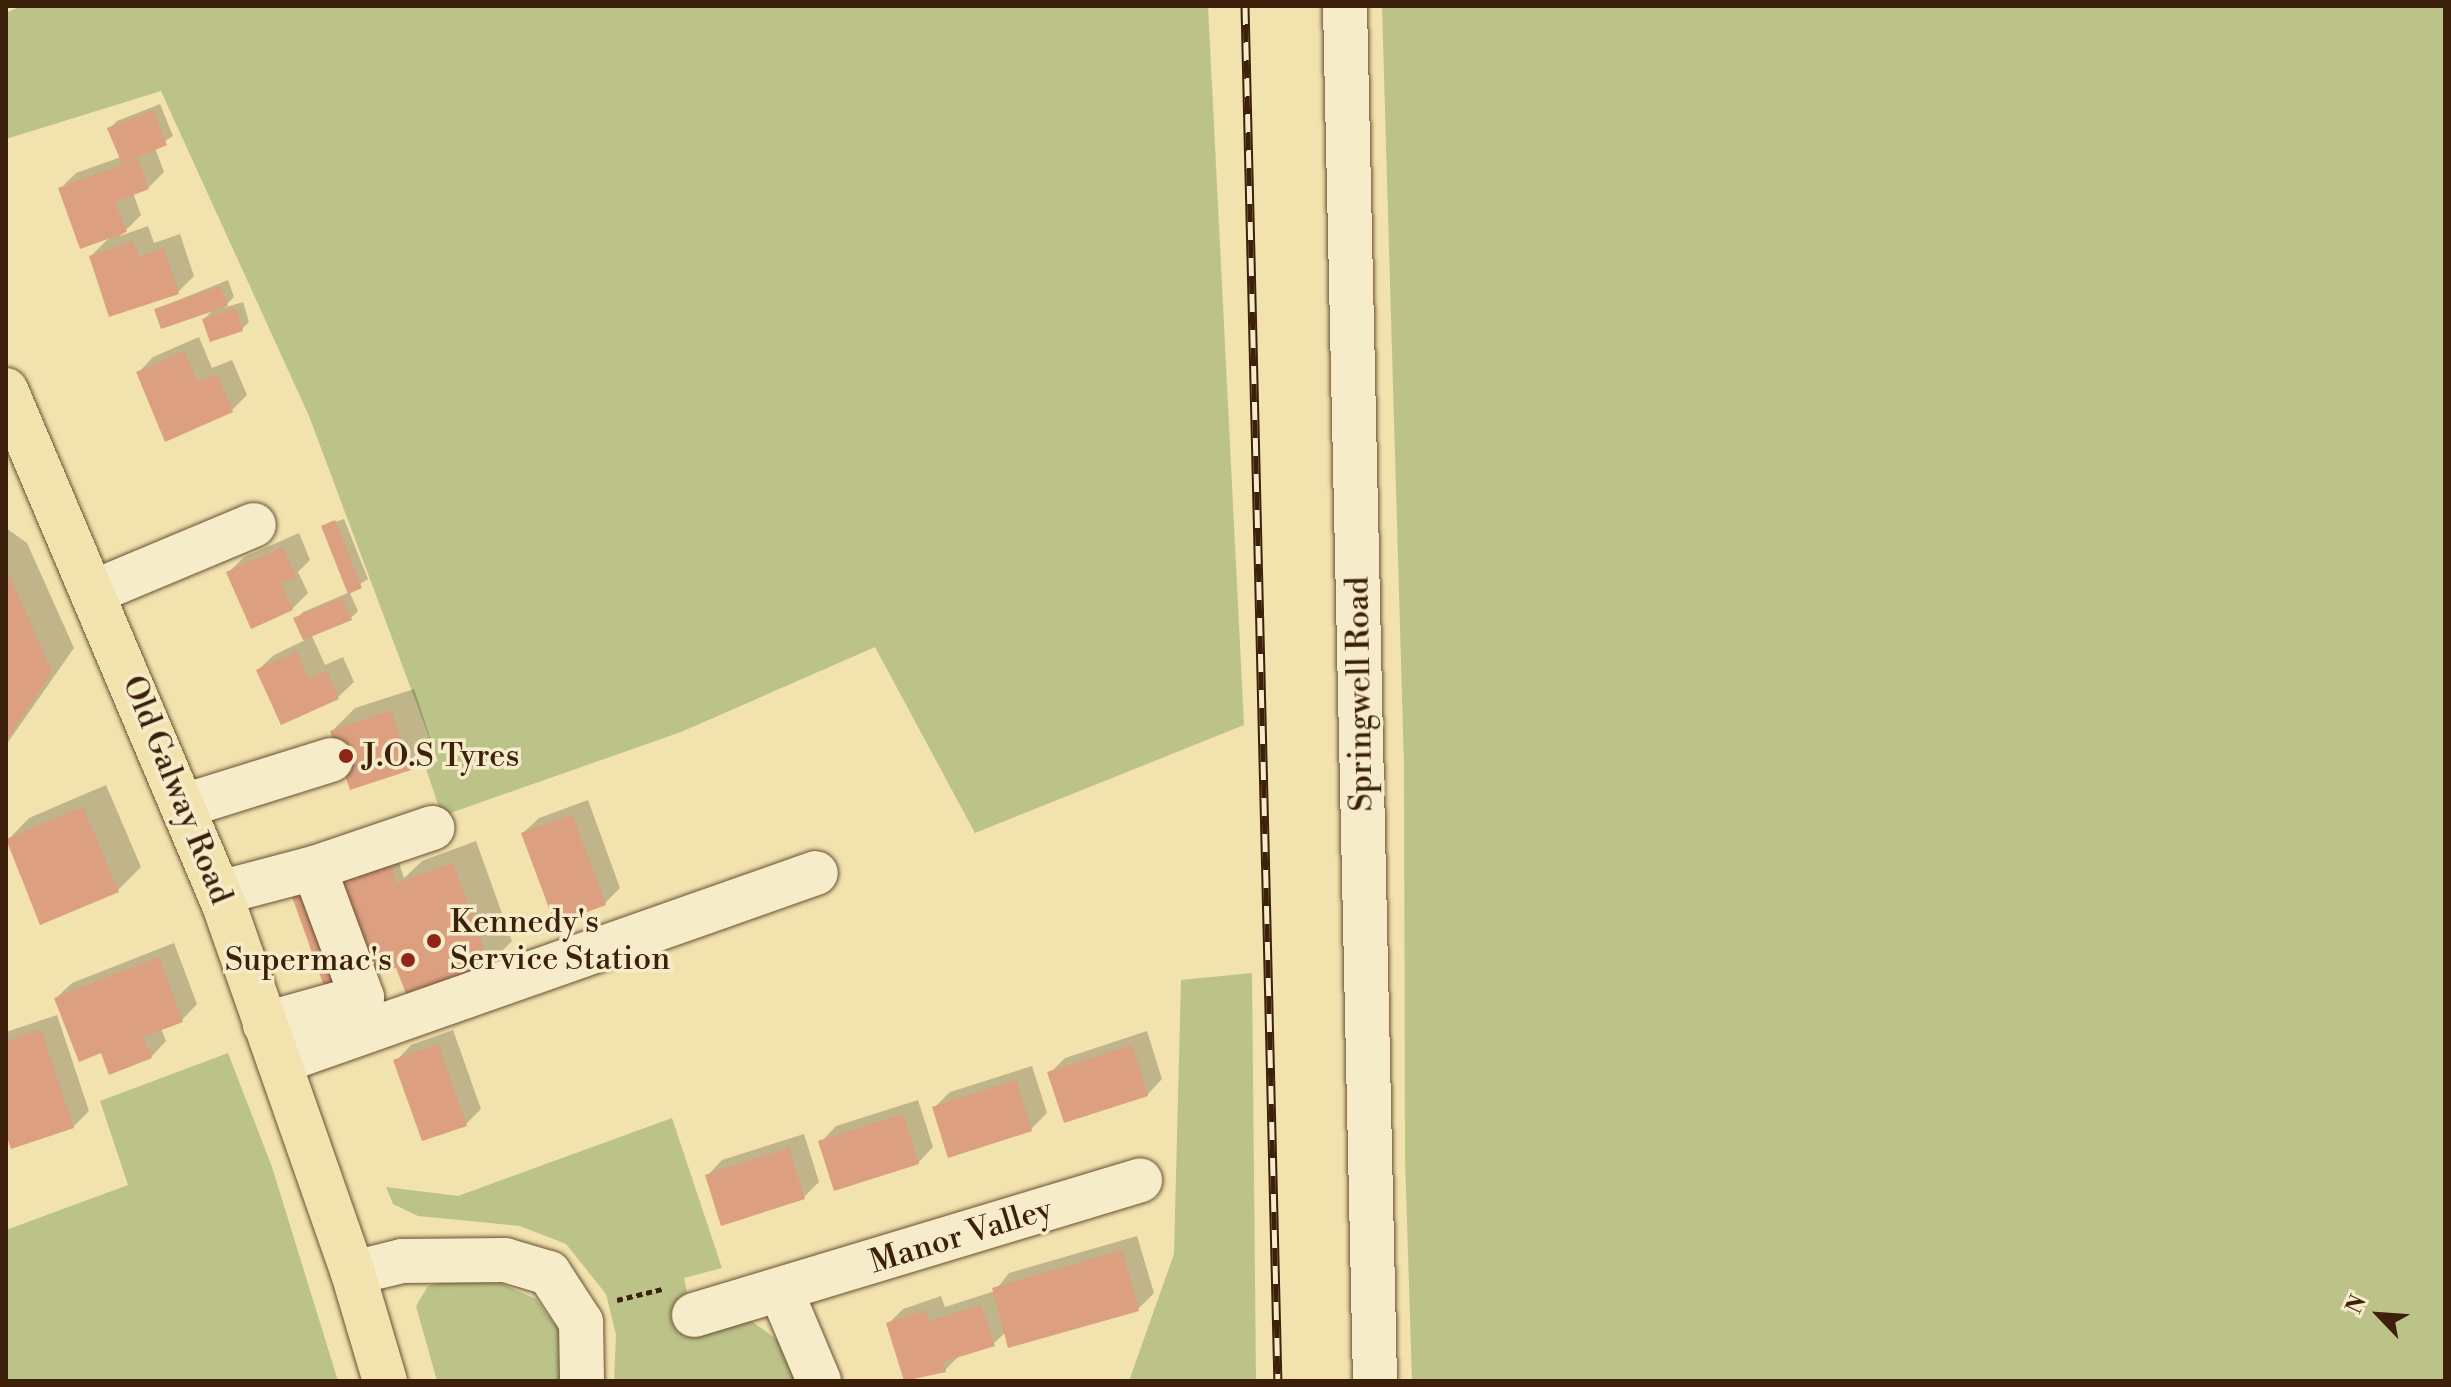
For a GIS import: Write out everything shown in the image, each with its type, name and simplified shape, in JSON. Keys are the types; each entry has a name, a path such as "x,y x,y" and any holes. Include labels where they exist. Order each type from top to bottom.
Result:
{"main road":[{"name":"Old Galway Road","path":"6,390 96,591 219,893 353,1273 385,1381"}],"street":[{"name":"Springwell Road","path":"1345,6 1375,1381"},
{"path":"96,591 254,525"},
{"path":"184,806 331,760"},
{"path":"219,893 314,868 432,828"},
{"path":"272,1043 362,997 314,868"},
{"path":"272,1043 816,873"},
{"name":"Manor Valley","path":"684,1301 781,1291 1140,1180"},
{"path":"353,1273 402,1261 505,1260 549,1273 581,1322 582,1381"},
{"path":"781,1291 819,1381"}],"path":[{"path":"615,1301 684,1301"}],"green space":[{"path":"21,6 1208,6 1244,725 975,833 875,647 681,732 442,816 425,766 438,761 309,416 161,91 6,139 6,13"},
{"path":"1382,6 2445,6 2445,1381 1412,1381 1405,1158 1404,765"},
{"path":"1252,973 1256,1381 1129,1381 1174,1254 1181,980"},
{"path":"228,1053 272,1167 338,1381 6,1381 6,1230 128,1185 100,1101"},
{"path":"672,1118 722,1268 684,1278 694,1327 751,1321 779,1341 798,1381 614,1381 616,1335 606,1294 566,1244 520,1226 418,1216 393,1204 386,1187 458,1196"},
{"path":"446,1281 500,1283 536,1299 554,1324 561,1321 562,1381 437,1381 416,1306 428,1286"}],"building":[{"path":"153,110 167,145 122,164 107,128"},
{"path":"138,159 149,189 115,202 127,232 80,249 58,188"},
{"path":"133,241 139,257 164,248 179,294 109,317 89,256"},
{"path":"221,286 228,306 161,329 154,309"},
{"path":"236,308 243,331 210,342 202,319"},
{"path":"184,351 197,382 217,374 233,412 165,442 136,372"},
{"path":"335,520 362,588 348,594 321,526"},
{"path":"283,547 296,577 281,583 293,610 251,629 226,572"},
{"path":"6,568 52,672 6,741"},
{"path":"342,598 352,620 303,640 293,618"},
{"path":"297,651 309,679 327,671 339,699 281,725 256,670"},
{"path":"391,710 411,770 350,790 330,731"},
{"path":"83,807 119,892 40,925 6,839"},
{"path":"572,814 606,905 555,924 521,833"},
{"path":"388,857 397,883 453,863 490,965 407,996 396,968 326,992 290,891"},
{"path":"159,957 183,1022 143,1037 152,1058 109,1075 101,1053 79,1062 54,998"},
{"path":"41,1029 74,1128 11,1149 6,1135 6,1041"},
{"path":"438,1044 467,1126 422,1141 393,1060"},
{"path":"1132,1045 1148,1096 1064,1123 1047,1072"},
{"path":"1016,1080 1032,1131 948,1158 932,1107"},
{"path":"903,1114 919,1164 834,1191 818,1141"},
{"path":"789,1148 805,1199 721,1226 705,1175"},
{"path":"1122,1250 1139,1311 1008,1348 992,1288"},
{"path":"981,1305 995,1346 943,1362 946,1372 904,1381 886,1323 926,1310 930,1321"}],"railway":[{"path":"1245,6 1278,1381"}],"place":[{"name":"J.O.S Tyres","path":"346,756"},
{"name":"Kennedy's Service Station","path":"434,941"},
{"name":"Supermac's","path":"408,960"}]}
